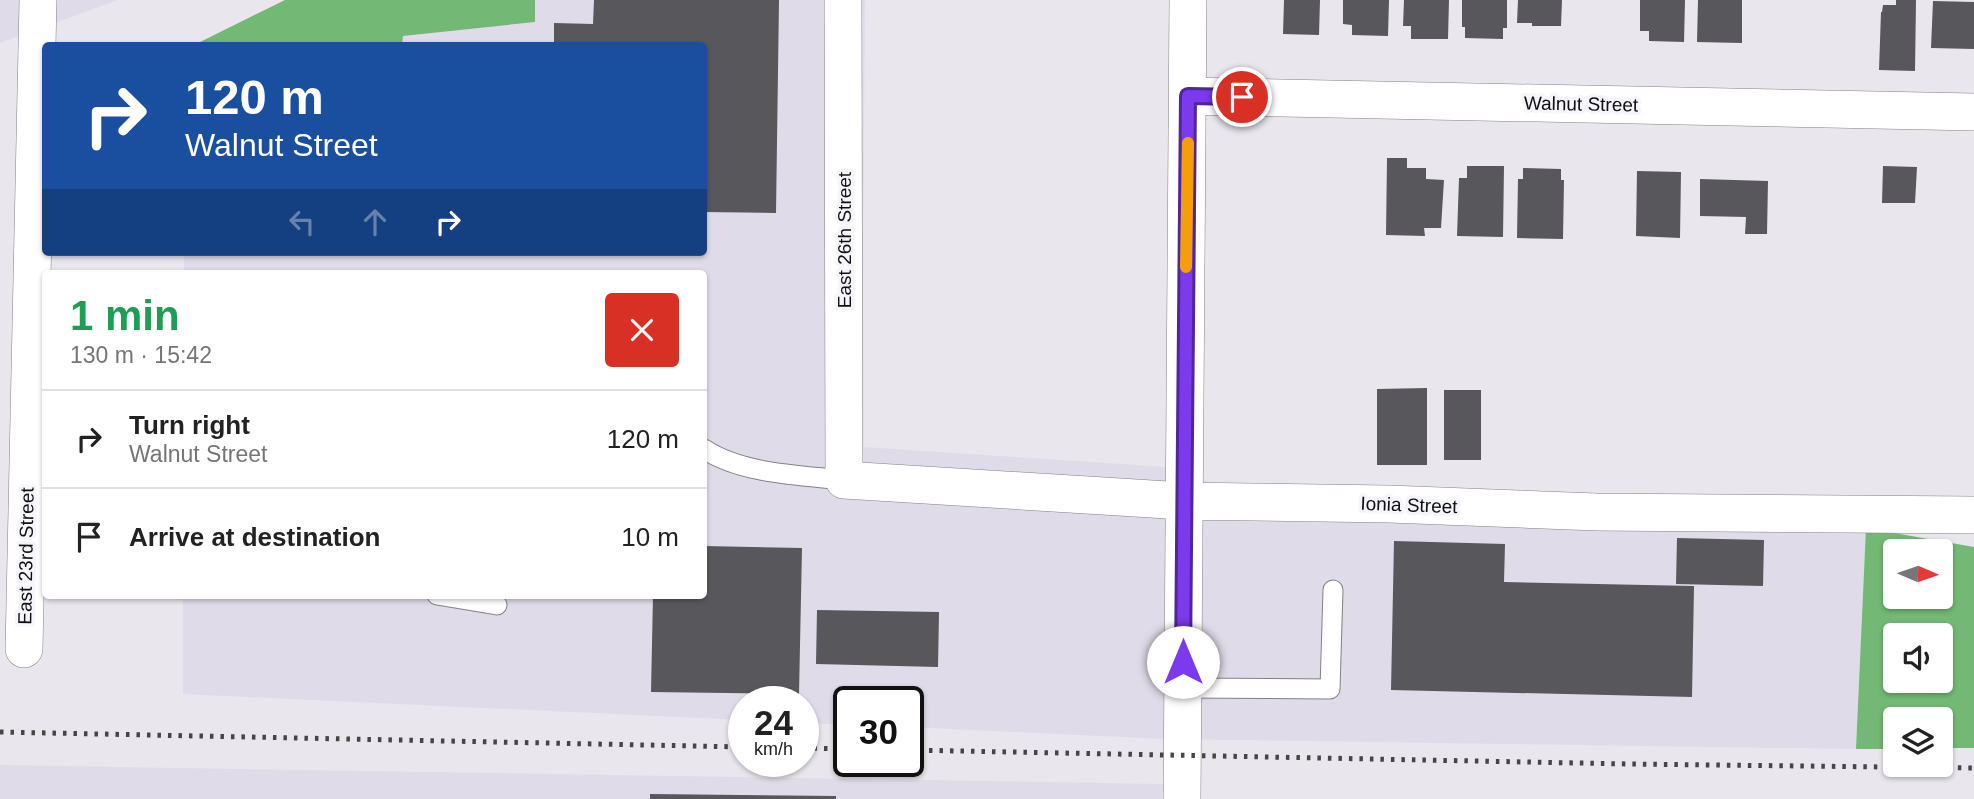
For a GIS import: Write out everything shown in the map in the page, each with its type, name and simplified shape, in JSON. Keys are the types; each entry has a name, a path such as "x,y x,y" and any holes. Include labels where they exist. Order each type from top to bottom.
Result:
{"street":[{"name":"East 23rd Street","path":"24,649 38,0"},
{"name":"East 26th Street","path":"843,0 844,480"},
{"path":"1182,799 1188,0"},
{"name":"Walnut Street","path":"1188,96 1974,112"},
{"name":"Ionia Street","path":"844,480 1184,501 1389,504 1597,512 1974,515"}],"lane":[{"path":"707,451 719,459 751,467 844,480"},
{"path":"1183,688 1330,689 1333,590"},
{"path":"461,599 497,605"}],"shaded area":[{"path":"0,0 118,0 0,43"},
{"path":"535,0 865,0 864,447 1166,467 1166,520 1866,528 1856,749 1164,739 924,728 924,686 833,686 833,724 819,724 819,686 728,686 728,719 183,694 183,599 707,599 707,270 184,270 184,256 707,256 707,42 402,42 403,36 535,22"},
{"path":"0,765 1165,784 1165,799 0,799"}],"green space":[{"path":"285,0 535,0 535,22 403,36 402,42 200,42"},
{"path":"1866,528 1929,539 1883,539 1883,609 1953,609 1953,543 1974,547 1974,748 1953,748 1953,707 1883,707 1883,749 1856,749"}],"building":[{"path":"594,0 779,0 776,213 707,212 707,42 554,42 554,23 593,24"},
{"path":"1284,0 1320,0 1319,35 1283,34"},
{"path":"1343,0 1389,0 1388,36 1352,35 1352,25 1343,24"},
{"path":"1404,0 1449,0 1448,39 1411,39 1411,26 1403,26"},
{"path":"1462,0 1507,0 1507,28 1503,28 1503,39 1465,38 1465,27 1462,27"},
{"path":"1518,0 1562,0 1561,26 1517,23"},
{"path":"1640,0 1685,0 1684,42 1649,41 1649,31 1640,31"},
{"path":"1698,0 1742,0 1742,43 1697,42"},
{"path":"1896,0 1916,0 1915,71 1879,70 1881,12 1883,5 1896,5"},
{"path":"1933,1 1974,2 1974,49 1931,48"},
{"path":"1387,158 1407,158 1407,168 1426,168 1426,179 1444,180 1441,228 1424,228 1425,236 1386,235"},
{"path":"1467,166 1504,166 1503,237 1457,236 1459,178 1467,178"},
{"path":"1883,166 1917,167 1915,203 1882,203"},
{"path":"1523,168 1561,169 1561,180 1564,180 1563,239 1517,238 1518,179 1523,179"},
{"path":"1637,171 1681,172 1680,238 1636,236"},
{"path":"1700,179 1768,181 1767,234 1745,234 1746,217 1700,216"},
{"path":"1427,388 1427,465 1377,465 1377,389"},
{"path":"1444,390 1481,390 1481,460 1444,460"},
{"path":"1677,538 1764,540 1763,586 1676,584"},
{"path":"1394,541 1505,544 1504,582 1694,586 1692,697 1391,690"},
{"path":"707,546 802,548 799,686 728,686 728,693 651,692 653,599 707,599"},
{"path":"817,610 939,612 938,667 816,664"},
{"path":"650,794 836,796 836,799 650,799"}],"railway":[{"path":"0,732 728,747"},
{"path":"819,748 833,749"},
{"path":"924,750 1974,768"}],"slow traffic":[{"path":"1186,267 1188,143"}],"route":[{"path":"1183,662 1188,96 1242,97"}]}
